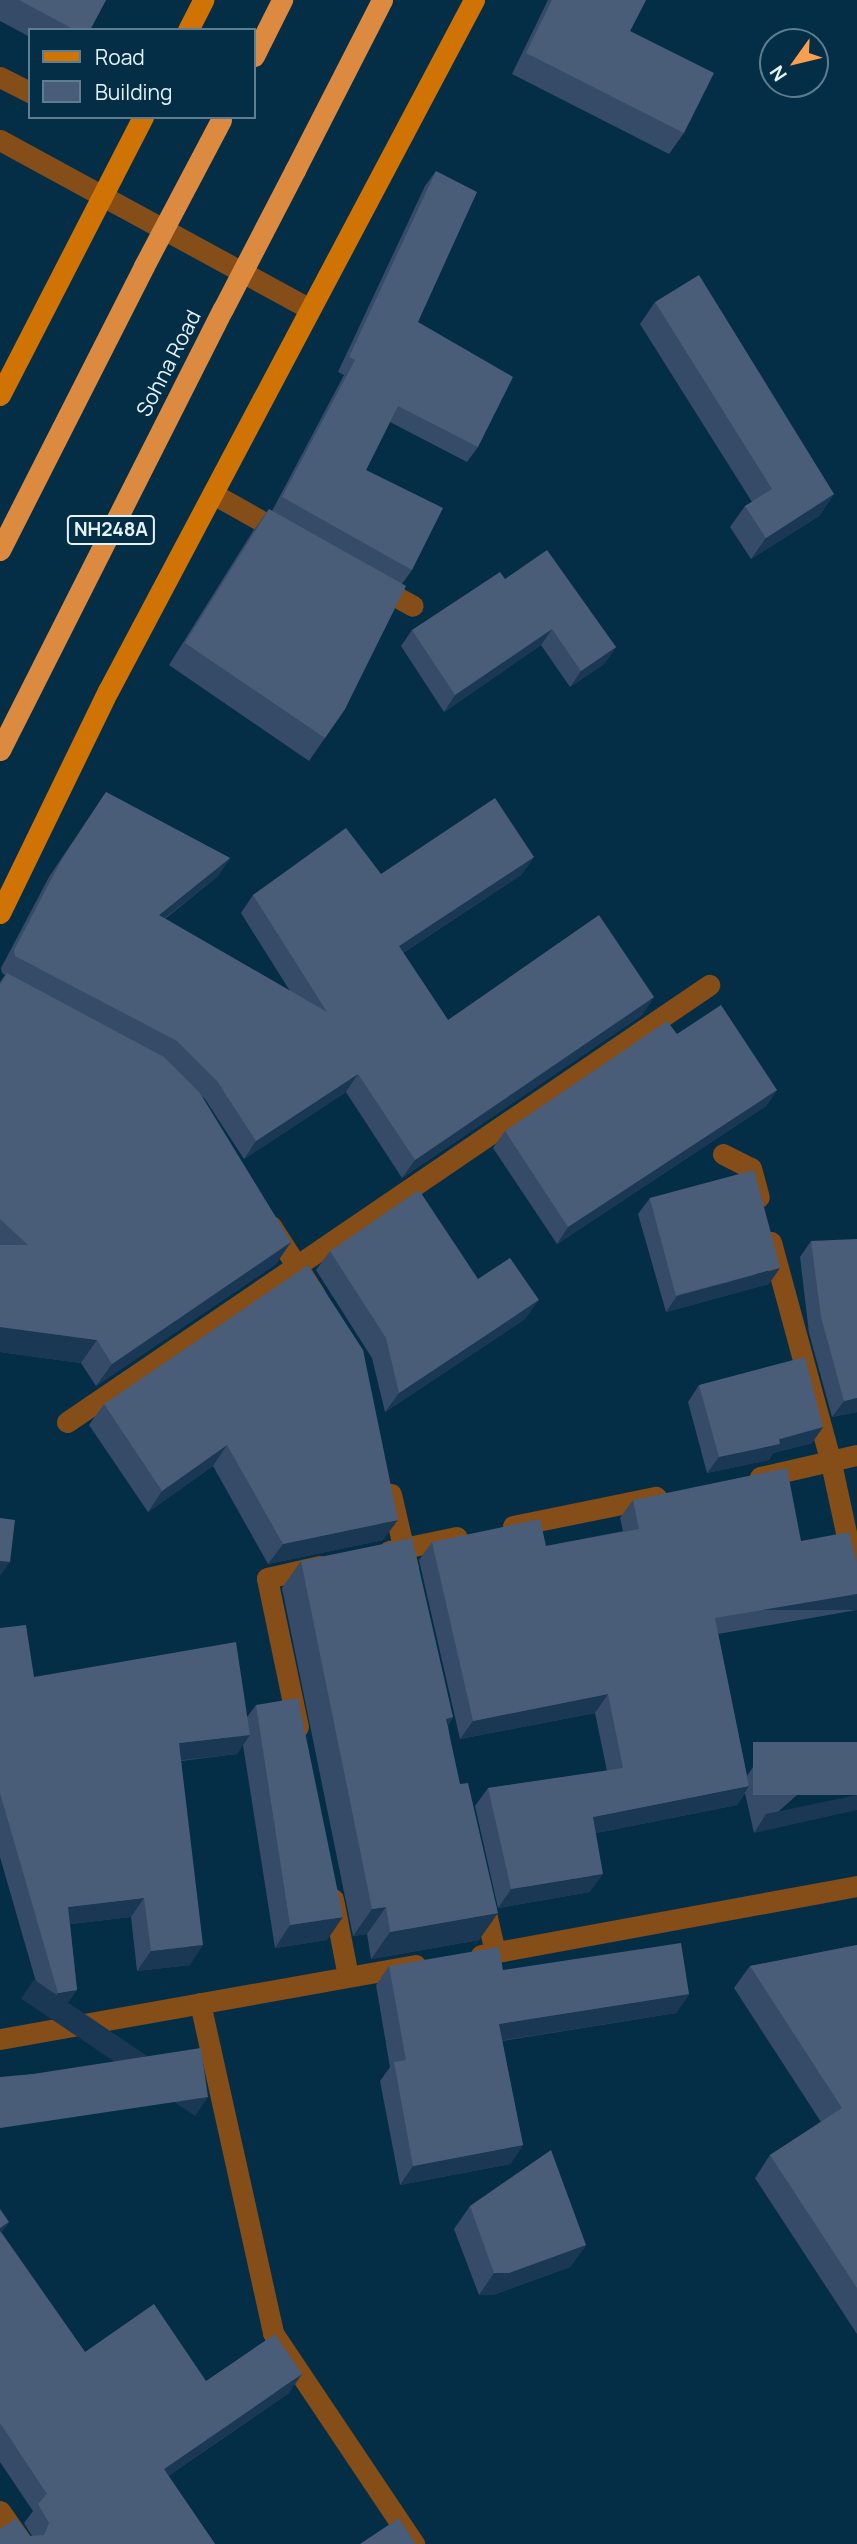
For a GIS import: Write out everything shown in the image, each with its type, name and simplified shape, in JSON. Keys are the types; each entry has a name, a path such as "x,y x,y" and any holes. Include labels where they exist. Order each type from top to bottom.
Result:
{"highway":[{"path":"256,52 282,0"},
{"name":"Sohna Road","path":"0,750 382,0"},
{"path":"0,550 221,119"}],"main road":[{"path":"189,28 203,0"},
{"path":"0,913 108,691 215,495 474,0"},
{"path":"0,396 142,119"}],"street":[{"path":"0,77 28,91"},
{"path":"0,141 310,309"},
{"path":"215,495 297,541"},
{"path":"355,574 413,606"},
{"path":"67,1422 298,1268 709,985"},
{"path":"723,1154 751,1168 831,1463 857,1583"},
{"path":"261,1210 326,1311"},
{"path":"737,1481 831,1463 857,1455"},
{"path":"385,1469 412,1588"},
{"path":"362,1557 684,1492"},
{"path":"301,1743 267,1578 335,1563"},
{"path":"329,1880 348,1976"},
{"path":"480,1885 495,1952"},
{"path":"0,2039 857,1886"},
{"path":"201,2003 274,2333 414,2544"},
{"path":"0,2511 23,2544"}],"building":[{"path":"19,0 106,0 91,28 71,28"},
{"path":"552,0 646,0 630,31 714,73 684,133 526,53"},
{"path":"436,171 477,192 418,322 513,377 478,447 398,406 366,470 443,508 412,570 282,497 355,360 349,357"},
{"path":"699,275 834,494 766,538 745,506 772,489 655,302"},
{"path":"269,509 406,586 345,709 325,738 185,643"},
{"path":"547,550 616,647 581,671 552,629 455,695 412,630 500,572 505,579"},
{"path":"106,792 230,858 159,915 327,1012 253,895 346,828 381,874 495,798 534,857 399,946 448,1020 599,915 654,997 415,1160 358,1074 256,1141 217,1081 177,1041 15,956 14,950 62,859"},
{"path":"7,973 164,1057 199,1092 291,1242 112,1364 97,1340 0,1327 0,1245 28,1245 0,1219 0,985"},
{"path":"721,1005 777,1090 568,1227 505,1131 667,1021 677,1034"},
{"path":"754,1170 780,1268 676,1296 650,1198"},
{"path":"419,1190 478,1279 510,1258 539,1300 399,1393 386,1338 330,1251"},
{"path":"857,1239 857,1398 844,1401 821,1317 811,1241"},
{"path":"308,1265 363,1350 398,1520 283,1544 227,1445 162,1491 104,1404"},
{"path":"805,1357 823,1427 779,1439 780,1444 719,1457 699,1385"},
{"path":"787,1468 801,1541 849,1532 857,1563 857,1594 715,1618 749,1786 593,1817 603,1874 511,1889 488,1788 623,1768 608,1694 473,1721 432,1542 540,1519 546,1546 639,1529 633,1500"},
{"path":"0,1518 15,1520 10,1562 0,1561"},
{"path":"412,1538 453,1717 446,1719 460,1784 468,1783 498,1913 390,1932 386,1907 372,1909 301,1561"},
{"path":"26,1625 34,1677 236,1642 250,1735 179,1743 203,1945 151,1951 144,1898 68,1907 77,1990 58,1993 0,1793 0,1628"},
{"path":"298,1698 343,1917 290,1925 256,1705"},
{"path":"753,1742 857,1742 857,1795 753,1795"},
{"path":"681,1943 689,1994 499,2024 523,2145 413,2166 394,2062 406,2060 389,1966 499,1947 503,1970"},
{"path":"857,1945 857,2288 770,2155 842,2108 750,1966"},
{"path":"201,2048 208,2097 0,2128 0,2077"},
{"path":"551,2150 586,2245 509,2273 494,2273 470,2206"},
{"path":"0,2209 9,2222 0,2228"},
{"path":"0,2231 85,2352 154,2304 206,2381 275,2334 302,2374 164,2469 215,2544 0,2544 0,2529 16,2518 30,2536 44,2535 49,2523 38,2504 47,2494 0,2423"},
{"path":"399,2518 416,2544 360,2544"}]}
